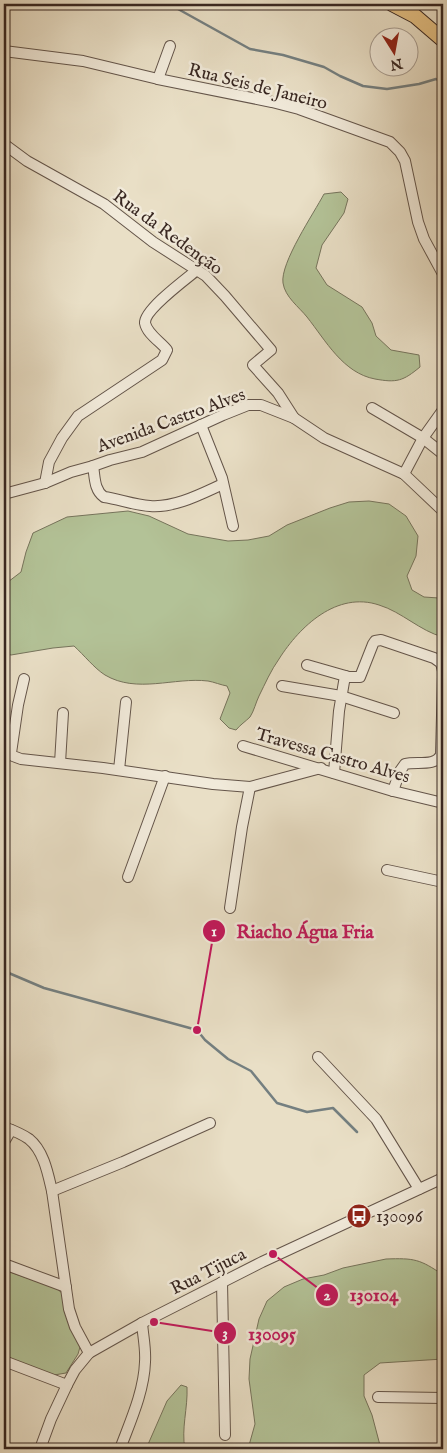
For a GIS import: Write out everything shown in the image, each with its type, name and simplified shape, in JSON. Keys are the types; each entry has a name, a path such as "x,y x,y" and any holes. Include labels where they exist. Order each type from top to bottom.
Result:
{"main road":[{"path":"392,4 414,16 443,40"}],"street":[{"path":"158,79 170,46"},
{"name":"Rua Seis de Janeiro","path":"4,51 83,61 299,109 390,142 400,152 405,161 418,222 424,239 443,273"},
{"name":"Rua da Redenção","path":"4,144 27,161 104,204 153,242 206,276 271,350 253,365 278,393 294,418"},
{"path":"45,483 49,462 62,438 78,416 162,360 167,350 147,327 145,322 146,316 152,308 197,270"},
{"name":"Avenida Castro Alves","path":"4,492 45,483 71,472 142,452 248,405 261,405 294,418 324,438 404,474 443,511"},
{"path":"372,408 423,438 443,454"},
{"path":"404,474 423,438 443,410"},
{"path":"201,425 224,484 233,526"},
{"path":"93,466 96,483 100,494 104,497 150,506 161,506 179,502 224,484"},
{"path":"307,665 356,678 362,675 373,644 378,640 434,658 440,663 443,671"},
{"path":"334,772 341,696 345,676"},
{"path":"393,790 400,771 405,764 432,762 438,760 442,755 443,677"},
{"path":"24,679 11,753 13,756 21,759 166,776 213,784 250,787 321,768"},
{"path":"282,686 341,696 394,713"},
{"path":"119,770 126,702"},
{"path":"60,763 63,713"},
{"name":"Travessa Castro Alves","path":"243,746 443,803"},
{"path":"128,877 166,776"},
{"path":"230,908 250,787"},
{"path":"387,870 443,882"},
{"path":"318,1057 376,1119 419,1189"},
{"path":"52,1191 210,1123"},
{"path":"4,1142 7,1128 30,1140 38,1150 48,1172 69,1309 75,1327 89,1352"},
{"name":"Rua Tijuca","path":"40,1449 51,1419 67,1385 75,1370 89,1352 222,1282 443,1178"},
{"path":"4,1264 66,1288"},
{"path":"222,1282 225,1434"},
{"path":"120,1449 136,1404 144,1370 142,1323"},
{"path":"4,1361 67,1385"},
{"path":"378,1397 443,1398"}],"green space":[{"path":"341,192 348,199 344,213 322,245 316,268 327,285 362,307 372,323 376,336 391,350 419,355 420,367 399,380 383,380 364,376 344,363 328,346 284,288 283,274 292,251 324,194"},
{"path":"369,501 389,504 406,516 418,536 416,556 407,576 412,590 424,597 439,598 443,594 443,637 379,605 364,602 334,607 321,614 309,624 288,647 271,672 250,717 236,730 229,728 220,719 230,693 227,686 195,680 156,684 117,681 101,672 74,646 11,655 4,653 4,585 21,572 33,533 67,517 128,511 149,516 188,534 228,541 248,540 269,536 287,525 330,508 349,502"},
{"path":"386,1259 416,1261 443,1275 443,1359 380,1363 364,1375 364,1396 372,1415 381,1449 248,1449 255,1424 249,1379 250,1359 259,1319 267,1301 284,1287 303,1279"},
{"path":"4,1270 56,1288 63,1294 80,1347 78,1354 66,1373 54,1375 4,1357"},
{"path":"181,1385 187,1387 185,1449 146,1449 167,1401"}],"waterway":[{"path":"169,4 250,49 283,55 324,67 363,86 387,89 436,79 443,83"},
{"path":"4,971 44,988 197,1030 205,1040 228,1059 251,1071 277,1103 307,1112 333,1108 357,1132"}],"place":[{"name":"Riacho Água Fria","path":"197,1030"},
{"name":"130096","path":"359,1216"},
{"name":"130104","path":"273,1254"},
{"name":"130095","path":"154,1322"}]}
